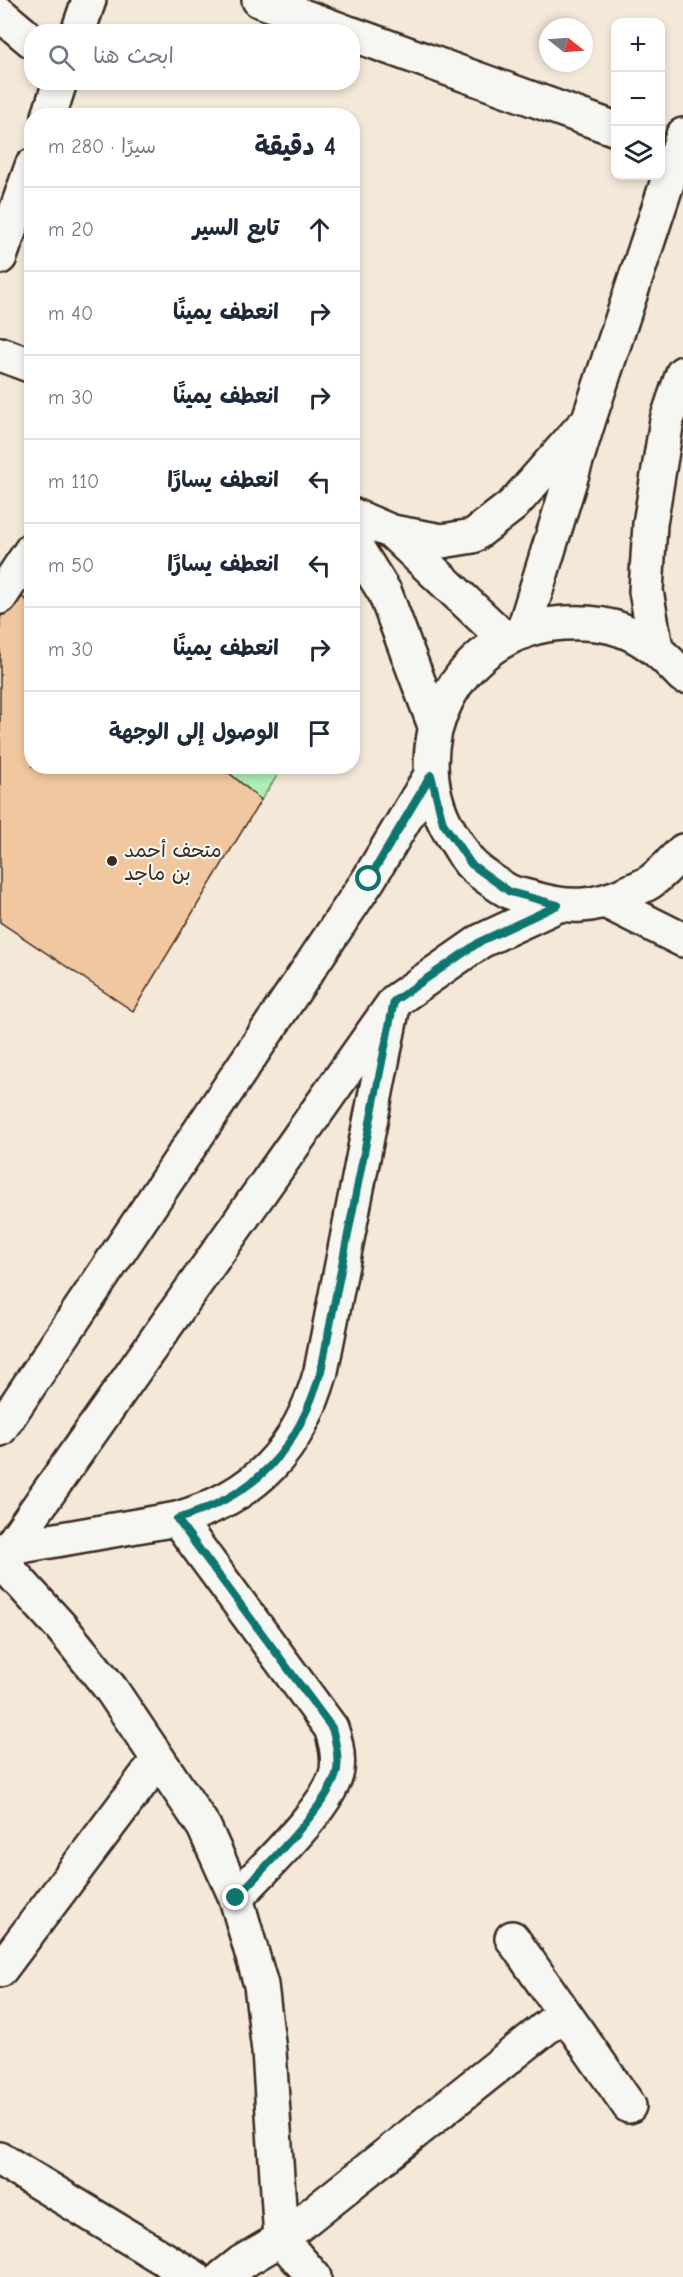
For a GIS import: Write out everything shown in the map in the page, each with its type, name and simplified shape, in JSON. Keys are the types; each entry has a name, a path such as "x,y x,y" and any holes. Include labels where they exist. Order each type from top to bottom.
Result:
{"street":[{"path":"81,24 89,0"},
{"path":"259,0 324,24"},
{"path":"0,14 24,34"},
{"path":"360,37 611,128"},
{"path":"52,108 57,90"},
{"path":"514,635 589,419 674,144"},
{"path":"0,257 24,189"},
{"path":"0,354 24,363"},
{"path":"656,648 646,591 650,524 667,420 683,373"},
{"path":"360,518 392,532 442,541 473,536 513,505 589,419"},
{"path":"392,532 514,635"},
{"path":"360,553 384,593 435,726"},
{"path":"0,597 24,561"},
{"path":"683,676 656,648 621,630 584,622 545,624 514,635 476,659 451,690 435,726 431,751 431,775 443,823 471,864 510,892 558,905 607,902 649,883 683,851"},
{"path":"3,1417 369,879 431,775"},
{"path":"607,902 683,940"},
{"path":"3,1556 394,1001 481,941 558,905"},
{"path":"3,1556 177,1519 203,1511 227,1500 250,1484 288,1445 302,1422 321,1371 394,1001"},
{"path":"177,1519 332,1728 337,1747 337,1771 329,1792 315,1812 236,1898"},
{"path":"3,1556 111,1689 204,1827 236,1898 261,1985 269,2051 281,2239 314,2277"},
{"path":"0,1970 158,1760"},
{"path":"512,1938 629,2106"},
{"path":"223,2277 281,2239 563,2014"},
{"path":"0,2159 194,2277"}],"green space":[{"path":"24,581 24,599 16,592"},
{"path":"229,774 278,774 261,800"}],"building":[{"name":"متحف أحمد بن ماجد","path":"16,592 24,598 24,774 230,774 261,800 133,1011 0,922 0,618"}],"place":[{"name":"متحف أحمد بن ماجد","path":"112,861"}],"route":[{"path":"236,1898 315,1812 329,1792 337,1771 337,1747 332,1728 177,1519 227,1500 250,1484 288,1445 313,1397 321,1371 394,1001 481,941 558,905 510,892 471,864 443,823 431,775 369,879"}]}
